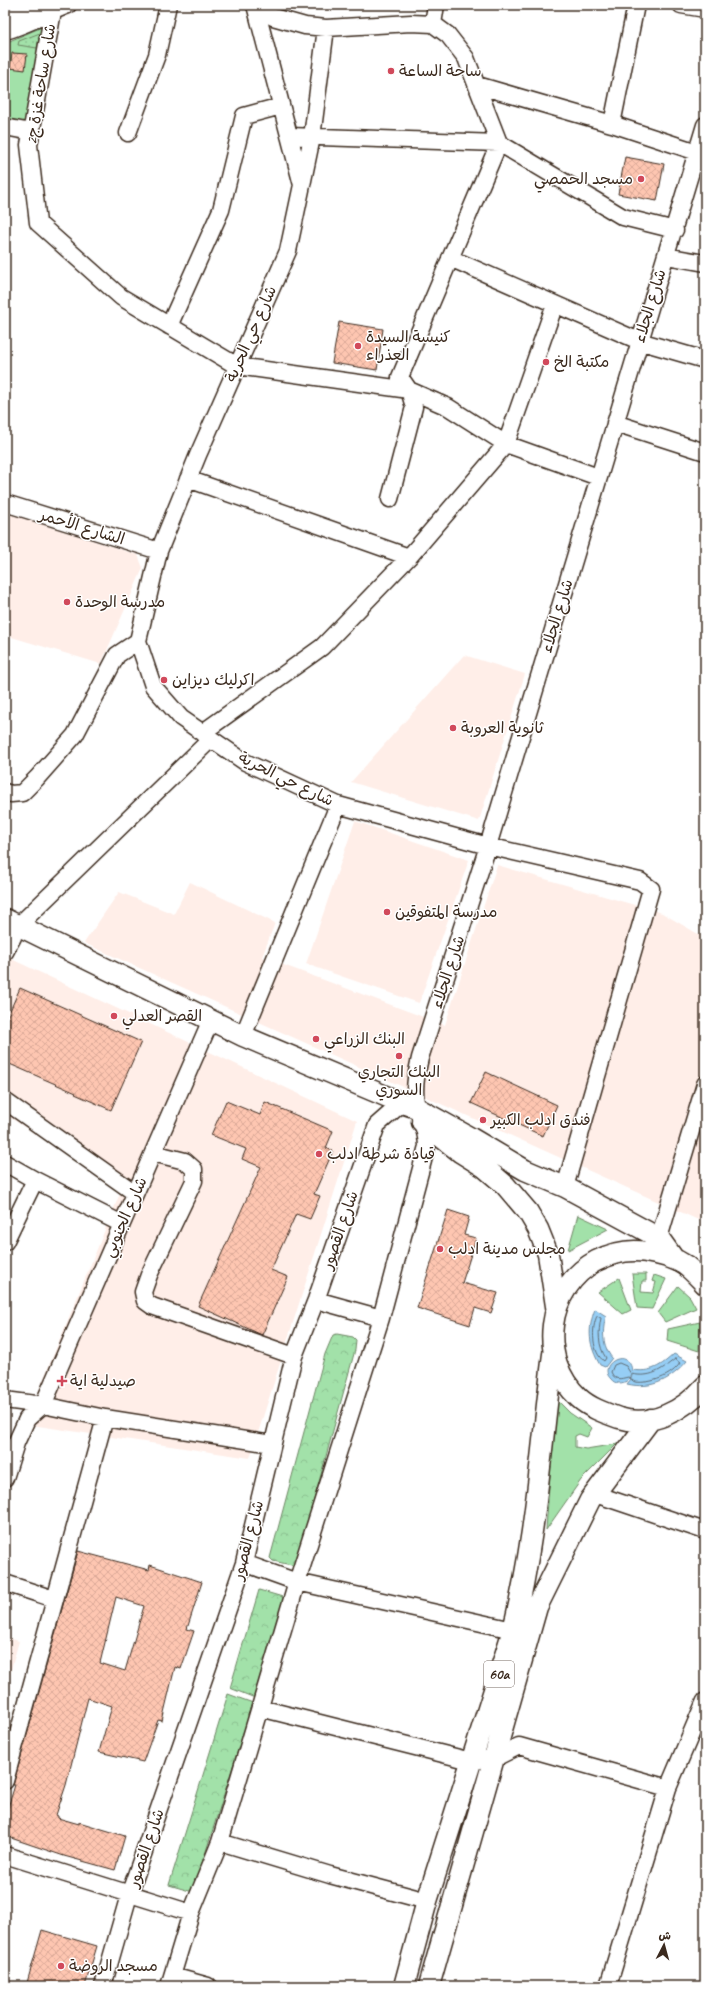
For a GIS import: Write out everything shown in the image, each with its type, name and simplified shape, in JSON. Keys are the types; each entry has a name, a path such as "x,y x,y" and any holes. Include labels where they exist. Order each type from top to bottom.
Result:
{"main road":[{"path":"9,933 279,1064 409,1111 460,1152 484,1166 505,1185 528,1212 538,1229 548,1254 556,1306"},
{"path":"9,933 472,1138 525,1170 565,1187 659,1238 688,1265 705,1284"},
{"path":"688,1265 661,1254 635,1250 609,1255 585,1267 567,1286 556,1306 552,1328 553,1354 563,1378 579,1398 600,1412 625,1420 651,1419 673,1413 692,1400 705,1386"},
{"name":"60a","path":"404,1986 427,1901 513,1630 523,1589 533,1531 553,1354"},
{"name":"60a","path":"429,1986 537,1607 590,1500 651,1419"}],"street":[{"path":"5,20 34,5"},
{"path":"5,31 24,26 53,10 68,5"},
{"path":"128,133 157,55 168,5"},
{"path":"255,5 273,17 305,26 326,28 411,23 433,24 448,35 466,58 499,143 400,377 409,390 414,407 390,499"},
{"path":"255,5 302,185"},
{"path":"433,24 436,5"},
{"path":"612,124 636,5"},
{"path":"681,5 705,9"},
{"name":"شارع ساحة غزة ج2","path":"53,10 29,145 38,223 121,297 237,366"},
{"name":"شارع حي الحرية","path":"326,28 312,137 288,251 188,479 159,551 138,641 153,686 181,718 245,762 338,805 488,846 640,881 650,889 565,1187"},
{"path":"476,85 612,124 697,152"},
{"path":"169,326 220,210 244,116 281,106"},
{"path":"5,127 31,132"},
{"name":"شارع الجلاء","path":"409,1111 420,1058 488,846 639,341 675,230 705,128"},
{"path":"289,136 499,143 623,217 675,230"},
{"path":"666,256 705,264"},
{"path":"450,258 639,341 705,360"},
{"path":"9,933 206,736 322,648 409,557 506,444 555,304"},
{"path":"237,366 409,390 448,407 506,444 598,477"},
{"path":"615,423 705,452"},
{"path":"188,479 409,557"},
{"name":"الشارع الأحمر","path":"5,503 159,551"},
{"path":"5,792 11,794 22,793 75,735 117,655 138,641"},
{"path":"243,1036 338,805"},
{"name":"شارع الجنوبي","path":"43,1405 207,1029"},
{"path":"659,1238 705,1084"},
{"path":"5,1101 135,1193"},
{"path":"208,1986 171,1981 191,1913 220,1842 297,1582 381,1318 427,1146 409,1111"},
{"name":"شارع القصور","path":"103,1986 129,1895 244,1563 294,1356 316,1300 377,1125 409,1111"},
{"path":"153,1153 185,1161 194,1170 194,1181 149,1275 143,1292 145,1301 152,1306 294,1356"},
{"path":"5,1163 35,1180 122,1224"},
{"path":"5,1242 35,1180"},
{"path":"316,1300 381,1318"},
{"path":"5,1400 43,1405 105,1418 272,1444"},
{"path":"5,1478 16,1442 28,1419 43,1405"},
{"path":"5,1781 105,1418"},
{"path":"595,1494 705,1531"},
{"path":"244,1563 297,1582 513,1630"},
{"path":"5,1583 54,1599"},
{"path":"608,1986 668,1788 705,1701"},
{"path":"260,1708 471,1761 495,1758 519,1746 668,1788"},
{"path":"220,1842 330,1875 427,1901"},
{"path":"5,1855 129,1895 191,1913"}],"shaded area":[{"name":"مدرسة الوحدة","path":"10,514 138,555 143,568 101,664 5,635 5,527"},
{"name":"ثانوية العروبة","path":"464,655 525,674 479,821 351,782"},
{"name":"مدرسة المتفوقين","path":"355,821 469,860 419,1003 306,964"},
{"path":"497,865 662,913 705,938 705,1223 84,943 119,892 174,914 190,882 275,923 262,957 445,1025"},
{"path":"5,956 357,1121 250,1458 25,1424 121,1191 5,1114"},
{"path":"5,1637 19,1641 5,1691"}],"green space":[{"path":"49,24 29,128 5,122 5,43"},
{"path":"40,33 37,48 18,45 19,41"},
{"path":"578,1215 608,1229 568,1250"},
{"path":"632,1274 646,1274 646,1281 642,1281 641,1292 653,1293 656,1282 652,1281 654,1275 666,1279 652,1309 637,1308"},
{"path":"619,1278 631,1310 623,1314 598,1292"},
{"path":"678,1286 690,1297 696,1308 665,1322 658,1313"},
{"path":"700,1322 699,1351 667,1341 668,1329"},
{"path":"337,1334 353,1337 356,1340 355,1350 296,1566 273,1561 270,1558 325,1354 333,1335"},
{"path":"555,1398 570,1413 592,1428 587,1437 579,1434 575,1436 575,1447 586,1449 617,1444 581,1480 546,1530"},
{"path":"259,1590 286,1598 255,1698 230,1688"},
{"path":"228,1694 253,1703 193,1892 169,1885"}],"water":[{"path":"595,1309 606,1316 604,1338 606,1348 612,1358 605,1367 600,1365 591,1344 590,1331"},
{"path":"674,1354 687,1361 675,1373 661,1382 645,1385 627,1384 632,1375 625,1382 617,1383 614,1382 607,1374 607,1368 614,1360 625,1359 629,1363 632,1370 639,1371 655,1368"}],"building":[{"path":"12,53 27,54 25,70 10,68"},
{"name":"مسجد الحمصي","path":"625,157 664,164 657,201 618,194"},
{"name":"كنيسة السيدة العذراء","path":"339,322 383,329 377,370 332,363"},
{"path":"20,988 141,1042 111,1110 5,1062 5,1022"},
{"path":"486,1072 557,1105 543,1136 471,1103"},
{"path":"226,1101 260,1115 265,1102 333,1131 326,1148 333,1151 314,1194 320,1196 310,1219 296,1214 271,1270 288,1277 262,1335 198,1306 261,1167 242,1159 246,1149 211,1135"},
{"path":"448,1210 469,1217 464,1235 476,1238 462,1283 498,1293 491,1313 475,1308 470,1325 417,1308"},
{"path":"78,1551 149,1570 150,1565 202,1582 187,1629 194,1631 181,1669 175,1667 162,1721 158,1720 143,1762 99,1752 112,1706 88,1698 66,1785 56,1815 58,1818 79,1824 79,1822 125,1836 115,1870 64,1856 5,1836 5,1817 15,1785 13,1785","holes":["116,1597 144,1606 125,1671 100,1663"]},
{"name":"مسجد الروضة","path":"42,1930 97,1946 85,1986 26,1986"}],"place":[{"name":"ساحة الساعة","path":"391,71"},
{"name":"مسجد الحمصي","path":"641,179"},
{"name":"كنيسة السيدة العذراء","path":"358,346"},
{"name":"مكتبة الخ","path":"546,362"},
{"name":"مدرسة الوحدة","path":"67,602"},
{"name":"اكرليك ديزاين","path":"164,680"},
{"name":"ثانوية العروبة","path":"453,728"},
{"name":"مدرسة المتفوقين","path":"387,912"},
{"name":"القصر العدلي","path":"114,1016"},
{"name":"البنك الزراعي","path":"316,1039"},
{"name":"البنك التجاري السوري","path":"399,1056"},
{"name":"فندق ادلب الكبير","path":"483,1120"},
{"name":"قيادة شرطة ادلب","path":"319,1154"},
{"name":"مجلس مدينة ادلب","path":"440,1249"},
{"name":"صيدلية اية","path":"62,1381"},
{"name":"مسجد الروضة","path":"61,1966"}]}
